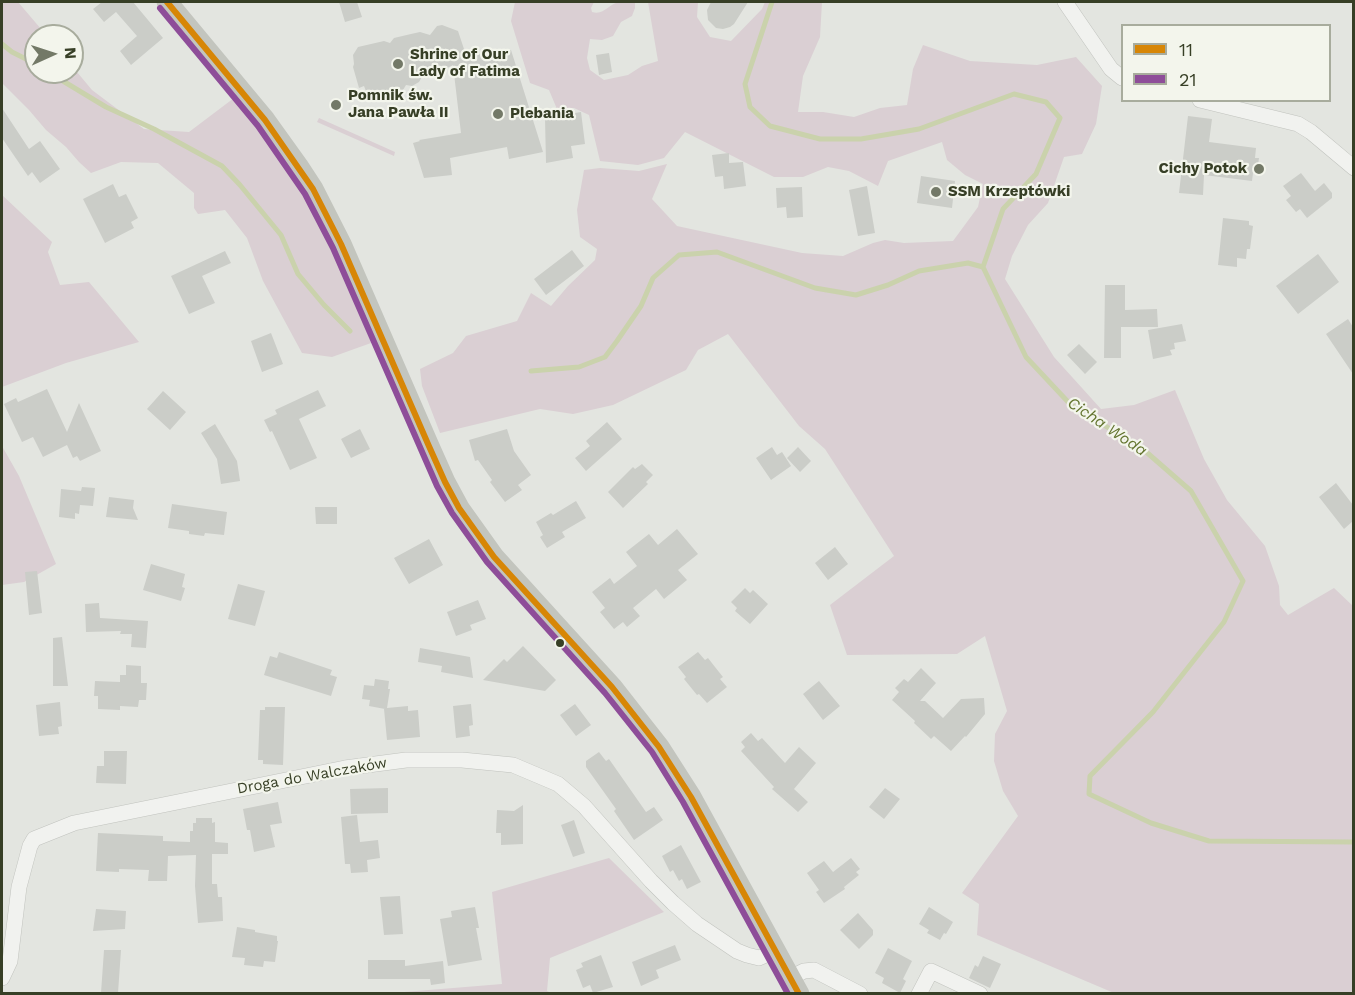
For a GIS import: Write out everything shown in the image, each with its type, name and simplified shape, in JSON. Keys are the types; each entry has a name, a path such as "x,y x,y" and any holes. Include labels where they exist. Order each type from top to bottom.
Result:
{"main road":[{"path":"167,2 265,120 313,189 341,244 440,472 456,502 494,557 612,687 659,747 691,797 794,986"}],"street":[{"path":"1065,2 1111,69 1121,77"},
{"path":"1208,102 1298,124 1311,132 1353,168"},
{"name":"Droga do Walczaków","path":"2,978 10,961 19,887 34,839 86,820 345,768 406,760 462,760 513,765 558,784 584,806 673,903 698,924 747,956 759,958 775,951"},
{"path":"794,986 804,971 814,970 860,993"},
{"path":"919,993 931,971 981,993"}],"shaded area":[{"path":"2,2 18,2 37,24 24,24 24,84 84,84 84,80 92,90 144,129 189,132 234,98 280,159 312,207 342,268 371,343 332,357 302,353 263,281 247,238 225,210 198,214 194,208 194,193 158,163 121,162 91,173 2,83"},
{"path":"515,2 594,2 591,8 592,12 596,13 616,3 635,2 632,16 621,22 613,36 602,40 590,39 587,58 590,70 604,80 628,75 642,66 658,61 648,2 698,2 697,17 710,37 731,41 762,9 765,2 822,2 820,37 803,76 798,112 823,112 854,117 880,108 907,105 913,69 923,45 970,61 1037,65 1076,57 1102,86 1096,124 1082,154 1064,157 1048,203 1028,225 1012,256 1005,279 1054,357 1101,409 1134,405 1175,390 1204,459 1227,500 1265,546 1279,586 1280,605 1288,615 1334,588 1353,606 1353,993 1114,993 977,935 979,904 962,893 1018,816 1003,791 994,761 995,734 1007,711 985,636 957,654 847,655 830,605 894,556 825,449 799,426 728,334 698,350 686,370 613,405 573,414 540,409 440,433 422,386 420,369 453,353 466,336 517,321 531,293 551,306 595,260 597,249 580,237 577,210 584,170 600,168 639,171 667,164 652,199 677,226 802,253 843,256 885,240 904,243 953,241 978,207 983,184 965,175 947,160 942,142 888,161 878,186 849,171 828,167 803,177 774,177 685,132 664,158 638,165 600,161 589,115 574,108 557,109 549,90 530,83 511,21"},
{"path":"319,118 395,152 394,156 317,122"},
{"path":"2,195 52,242 48,252 60,285 89,282 139,342 66,363 2,387"},
{"path":"2,446 19,476 56,564 24,582 2,585"},
{"path":"609,858 664,912 550,958 547,991 551,993 392,993 502,984 492,892"}],"building":[{"path":"102,2 133,2 163,38 131,65 120,51 137,36 116,12 104,22 93,9"},
{"path":"339,2 357,2 362,17 345,22"},
{"path":"711,2 748,2 734,24 723,29 716,28 708,20 707,10"},
{"path":"442,25 458,31 466,55 511,50 543,152 509,159 507,147 450,158 452,175 424,178 413,143 461,133 453,65 428,78 422,77 412,86 406,85 403,90 380,102 369,99 364,86 359,88 353,67 353,55 358,47 384,41 390,43 394,38 420,32 430,35 437,26"},
{"path":"609,53 612,72 599,75 596,55"},
{"path":"2,108 29,149 40,141 60,169 40,183 32,172 28,176 2,138"},
{"path":"581,112 585,144 571,146 573,158 546,163 545,118"},
{"path":"1188,116 1212,119 1209,142 1256,148 1255,158 1259,158 1257,173 1253,173 1252,181 1204,175 1203,195 1179,193"},
{"path":"729,153 729,163 743,162 746,186 724,189 723,176 715,177 712,155"},
{"path":"1301,173 1315,191 1324,183 1332,193 1332,198 1307,218 1300,209 1296,212 1286,200 1291,196 1283,186"},
{"name":"SSM Krzeptówki","path":"921,176 955,181 952,208 917,203"},
{"path":"113,184 119,197 126,194 138,218 131,222 134,228 105,243 83,199"},
{"path":"867,186 875,233 858,236 849,190"},
{"path":"802,187 803,217 787,218 786,207 777,208 776,188"},
{"path":"1223,218 1249,221 1249,225 1253,226 1250,249 1247,249 1246,259 1237,258 1237,267 1218,265"},
{"path":"572,250 584,266 546,295 534,279"},
{"path":"225,251 231,263 202,276 215,303 189,314 171,276"},
{"path":"1318,254 1339,282 1298,314 1276,286"},
{"path":"1105,285 1125,285 1125,310 1157,309 1158,327 1121,327 1121,358 1104,358"},
{"path":"1348,319 1353,327 1353,374 1326,334"},
{"path":"1182,324 1186,341 1174,343 1175,349 1170,350 1172,355 1153,359 1148,330"},
{"path":"271,333 283,364 262,372 251,341"},
{"path":"1079,344 1097,362 1085,374 1067,355"},
{"path":"47,389 67,432 79,403 101,451 80,461 77,456 73,458 67,445 43,457 33,437 22,442 4,404 16,398 18,402"},
{"path":"318,390 326,406 299,419 317,458 290,470 272,431 270,432 264,420 277,414 275,410"},
{"path":"163,391 186,412 170,430 147,409"},
{"path":"607,422 622,439 586,471 575,458 590,446 586,441"},
{"path":"215,424 237,461 240,481 221,484 217,459 201,433"},
{"path":"360,429 370,449 351,458 341,439"},
{"path":"507,429 514,451 531,475 518,485 522,490 505,502 490,482 492,480 478,460 475,461 469,440"},
{"path":"772,447 777,455 782,452 791,466 771,480 756,458"},
{"path":"798,447 811,461 800,472 787,458"},
{"path":"642,464 653,475 646,482 648,484 623,508 608,492 633,467 635,469"},
{"path":"1336,483 1353,505 1353,521 1344,529 1319,497"},
{"path":"82,487 95,488 93,506 80,505 79,514 75,513 75,519 59,517 61,489 81,491"},
{"path":"109,497 134,500 133,508 138,520 106,517"},
{"path":"576,501 586,518 562,532 565,537 547,548 540,537 543,535 536,522"},
{"path":"172,504 227,512 224,535 205,533 204,536 168,528"},
{"path":"315,507 337,507 337,524 316,524"},
{"path":"677,529 698,554 678,570 687,580 664,599 656,589 633,608 640,616 627,627 623,622 614,629 600,612 605,608 592,592 610,578 614,584 637,566 626,552 649,534 658,545"},
{"path":"429,539 443,565 409,584 394,558"},
{"path":"835,547 848,564 828,580 815,563"},
{"path":"151,564 185,574 182,587 185,588 181,601 143,590"},
{"path":"37,571 42,613 29,615 25,572"},
{"path":"238,584 265,591 255,626 228,619"},
{"path":"745,588 750,593 753,590 768,604 750,624 735,611 737,608 731,602"},
{"path":"478,600 486,619 470,625 472,630 456,636 447,612"},
{"path":"99,603 100,618 148,621 146,648 131,647 132,634 120,634 121,631 86,632 85,604"},
{"path":"62,637 68,686 53,686 53,638"},
{"path":"523,646 556,680 545,691 483,680 504,659 507,662"},
{"path":"420,648 470,657 473,678 441,672 442,666 418,662"},
{"path":"279,652 332,670 330,675 337,677 331,696 264,675 270,656 277,658"},
{"path":"698,652 705,660 708,658 723,677 720,679 727,687 707,703 684,679 686,677 678,667"},
{"path":"126,665 141,666 141,683 147,683 146,700 139,700 138,707 120,706 120,710 98,709 98,696 94,696 95,681 120,682 120,675 126,675"},
{"path":"921,668 936,683 920,701 925,701 943,718 961,699 984,698 985,714 951,751 934,736 931,739 892,700 899,692 895,688 904,679 908,682"},
{"path":"375,679 389,681 387,708 408,706 408,711 418,710 420,737 387,740 385,709 369,706 370,700 362,699 364,685 374,686"},
{"path":"819,681 840,706 823,720 803,694"},
{"path":"60,702 62,726 58,727 59,734 39,736 36,705"},
{"path":"471,704 473,725 469,726 470,736 456,738 453,706"},
{"path":"575,704 591,725 576,736 560,715"},
{"path":"265,707 285,707 283,765 263,764 263,760 258,760 260,710 265,710"},
{"path":"751,733 758,741 762,738 785,763 799,747 816,763 794,789 808,802 798,812 772,789 774,787 741,751 745,747 741,742"},
{"path":"104,751 127,751 126,784 96,783 97,766 104,766"},
{"path":"599,752 606,761 609,759 646,812 654,807 663,820 634,840 614,811 616,809 586,767 586,761"},
{"path":"388,788 388,813 351,814 350,789"},
{"path":"885,788 900,799 884,819 869,807"},
{"path":"278,802 282,823 270,825 275,847 254,852 243,809"},
{"path":"523,805 523,844 501,845 501,833 496,833 497,810 514,811"},
{"path":"357,815 360,842 378,840 380,858 367,860 368,872 351,873 350,864 345,864 341,817"},
{"path":"196,818 212,818 212,823 215,822 215,842 228,843 228,854 212,854 212,884 217,884 218,897 222,897 223,921 198,923 195,886 196,855 168,856 167,881 148,881 149,870 96,871 98,833 163,836 163,841 190,842 190,831 193,831"},
{"path":"574,820 585,853 573,857 561,825"},
{"path":"681,845 701,882 687,889 682,879 679,881 673,870 670,872 662,856"},
{"path":"851,858 860,869 856,872 859,875 844,887 845,889 824,903 816,892 819,890 807,873 824,861 833,872"},
{"path":"400,896 403,934 384,935 380,897"},
{"path":"475,907 482,960 448,966 440,919 452,917 451,911"},
{"path":"929,907 953,922 940,940 927,933 929,930 919,924"},
{"path":"96,909 126,911 125,929 93,931"},
{"path":"858,913 873,930 873,935 859,949 840,930"},
{"path":"237,927 277,936 275,962 264,961 263,967 244,965 245,958 232,957"},
{"path":"675,945 681,960 656,970 659,978 641,986 632,962"},
{"path":"888,948 912,961 903,979 906,981 900,993 882,983 884,978 875,973"},
{"path":"104,950 121,950 118,993 101,993"},
{"path":"601,955 613,987 593,993 590,985 583,988 576,970 583,967 581,963"},
{"path":"983,956 1001,964 990,988 969,978 975,965 978,967"},
{"path":"368,960 405,960 405,966 443,961 445,983 431,985 430,979 368,979"}],"waterway":[{"name":"Cicha Woda","path":"772,2 745,84 750,107 770,126 820,139 861,139 919,129 1014,94 1046,102 1060,118 1036,174 1003,209 983,267 1026,357 1070,404 1144,450 1191,491 1243,581 1224,622 1153,712 1090,776 1089,794 1151,823 1209,841 1354,842"},
{"path":"2,44 24,58"},
{"path":"68,84 106,107 154,129 222,166 281,235 298,274 350,331"},
{"path":"531,371 579,367 605,357 641,306 653,278 679,255 717,252 815,288 856,295 888,285 919,271 968,263 983,267"}],"transit line":[{"name":"11","path":"167,2 265,120 313,189 341,244 428,444 459,508 494,557 612,687 659,747 691,797 799,994"},
{"name":"21","path":"160,8 258,126 305,194 333,248 437,486 452,513 487,562 605,693 652,752 683,802 788,994"}],"place":[{"name":"Shrine of Our Lady of Fatima","path":"398,64"},
{"name":"Pomnik św. Jana Pawła II","path":"336,105"},
{"name":"Plebania","path":"498,114"},
{"name":"Cichy Potok","path":"1259,169"},
{"name":"SSM Krzeptówki","path":"936,192"}]}
